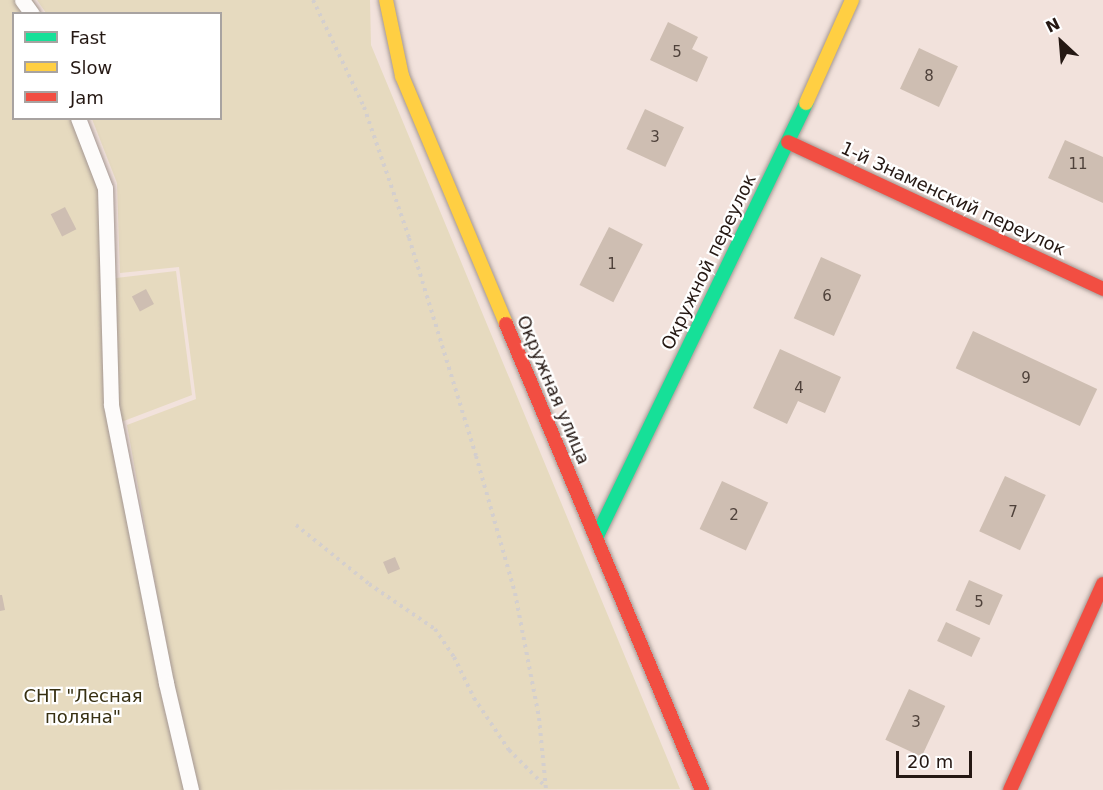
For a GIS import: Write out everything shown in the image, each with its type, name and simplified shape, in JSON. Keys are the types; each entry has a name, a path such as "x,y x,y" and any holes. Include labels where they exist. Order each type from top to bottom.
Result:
{"street":[{"name":"Окружная улица","path":"386,0 402,76 702,790"},
{"name":"Окружной переулок","path":"596,538 788,142 852,0"},
{"name":"1-й Знаменский переулок","path":"788,142 1103,289"},
{"path":"1010,790 1103,584"}],"lane":[{"path":"79,120 105,188 111,405 166,683 191,790"}],"path":[{"path":"313,0 364,107 409,238 476,456 515,593 539,718 546,788"},
{"path":"296,525 369,584 435,629 454,657 474,698 509,750 546,788"}],"green space":[{"name":"СНТ \"Лесная поляна\"","path":"0,0 33,0 40,12 12,12 12,120 86,120 112,187 116,278 176,271 192,395 108,427 186,790 0,790"},
{"path":"37,0 370,0 371,45 680,789 198,790 172,679 127,425 196,399 179,267 120,273 117,183 92,120 222,120 222,12 45,12"}],"building":[{"path":"668,22 698,37 692,49 708,57 697,82 650,60"},
{"path":"919,48 958,66 939,107 900,89"},
{"path":"645,109 684,127 665,167 626,149"},
{"path":"1065,140 1103,157 1103,203 1048,178"},
{"path":"65,207 76,229 62,237 51,214"},
{"path":"609,227 643,244 613,302 579,285"},
{"path":"821,257 861,275 834,336 794,318"},
{"path":"146,289 154,304 140,312 132,297"},
{"path":"973,331 1097,389 1080,426 956,368"},
{"path":"780,349 841,377 825,413 798,401 787,424 753,408"},
{"path":"1005,476 1046,495 1020,550 979,531"},
{"path":"722,481 768,503 746,551 700,529"},
{"path":"395,557 400,569 388,574 383,562"},
{"path":"969,580 1003,595 989,625 956,610"},
{"path":"0,595 2,595 5,610 0,611"},
{"path":"946,622 980,638 972,657 937,641"},
{"path":"909,689 945,706 922,757 885,740"}],"traffic: fast":[{"path":"596,538 806,103"}],"traffic: slow":[{"path":"386,0 402,76 506,324"},
{"path":"806,103 852,0"}],"traffic: jam":[{"path":"788,142 1103,289"},
{"path":"506,324 702,790"},
{"path":"1010,790 1103,584"}]}
